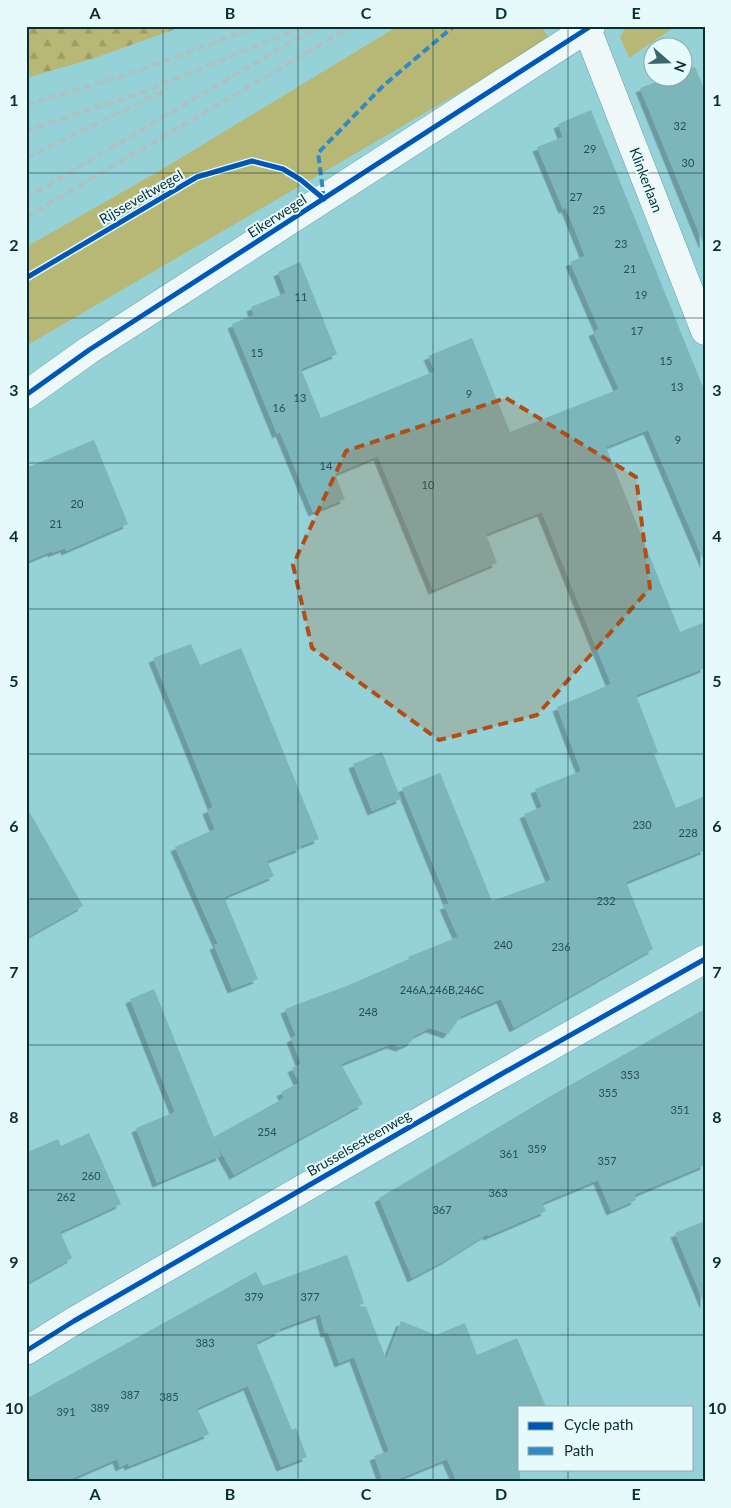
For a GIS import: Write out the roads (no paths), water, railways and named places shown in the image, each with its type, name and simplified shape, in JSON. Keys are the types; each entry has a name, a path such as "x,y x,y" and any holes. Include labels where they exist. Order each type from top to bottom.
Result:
{"street":[{"name":"Klinkerlaan","path":"589,28 705,331"},
{"name":"Eikerwegel","path":"26,395 89,350 589,28"},
{"name":"Brusselsesteenweg","path":"26,1352 74,1321 489,1081 705,959"}],"railway":[{"path":"26,105 132,73 259,26"},
{"path":"26,131 143,92 305,26"},
{"path":"26,198 318,26"},
{"path":"26,217 352,26"},
{"path":"26,158 168,89"}]}
